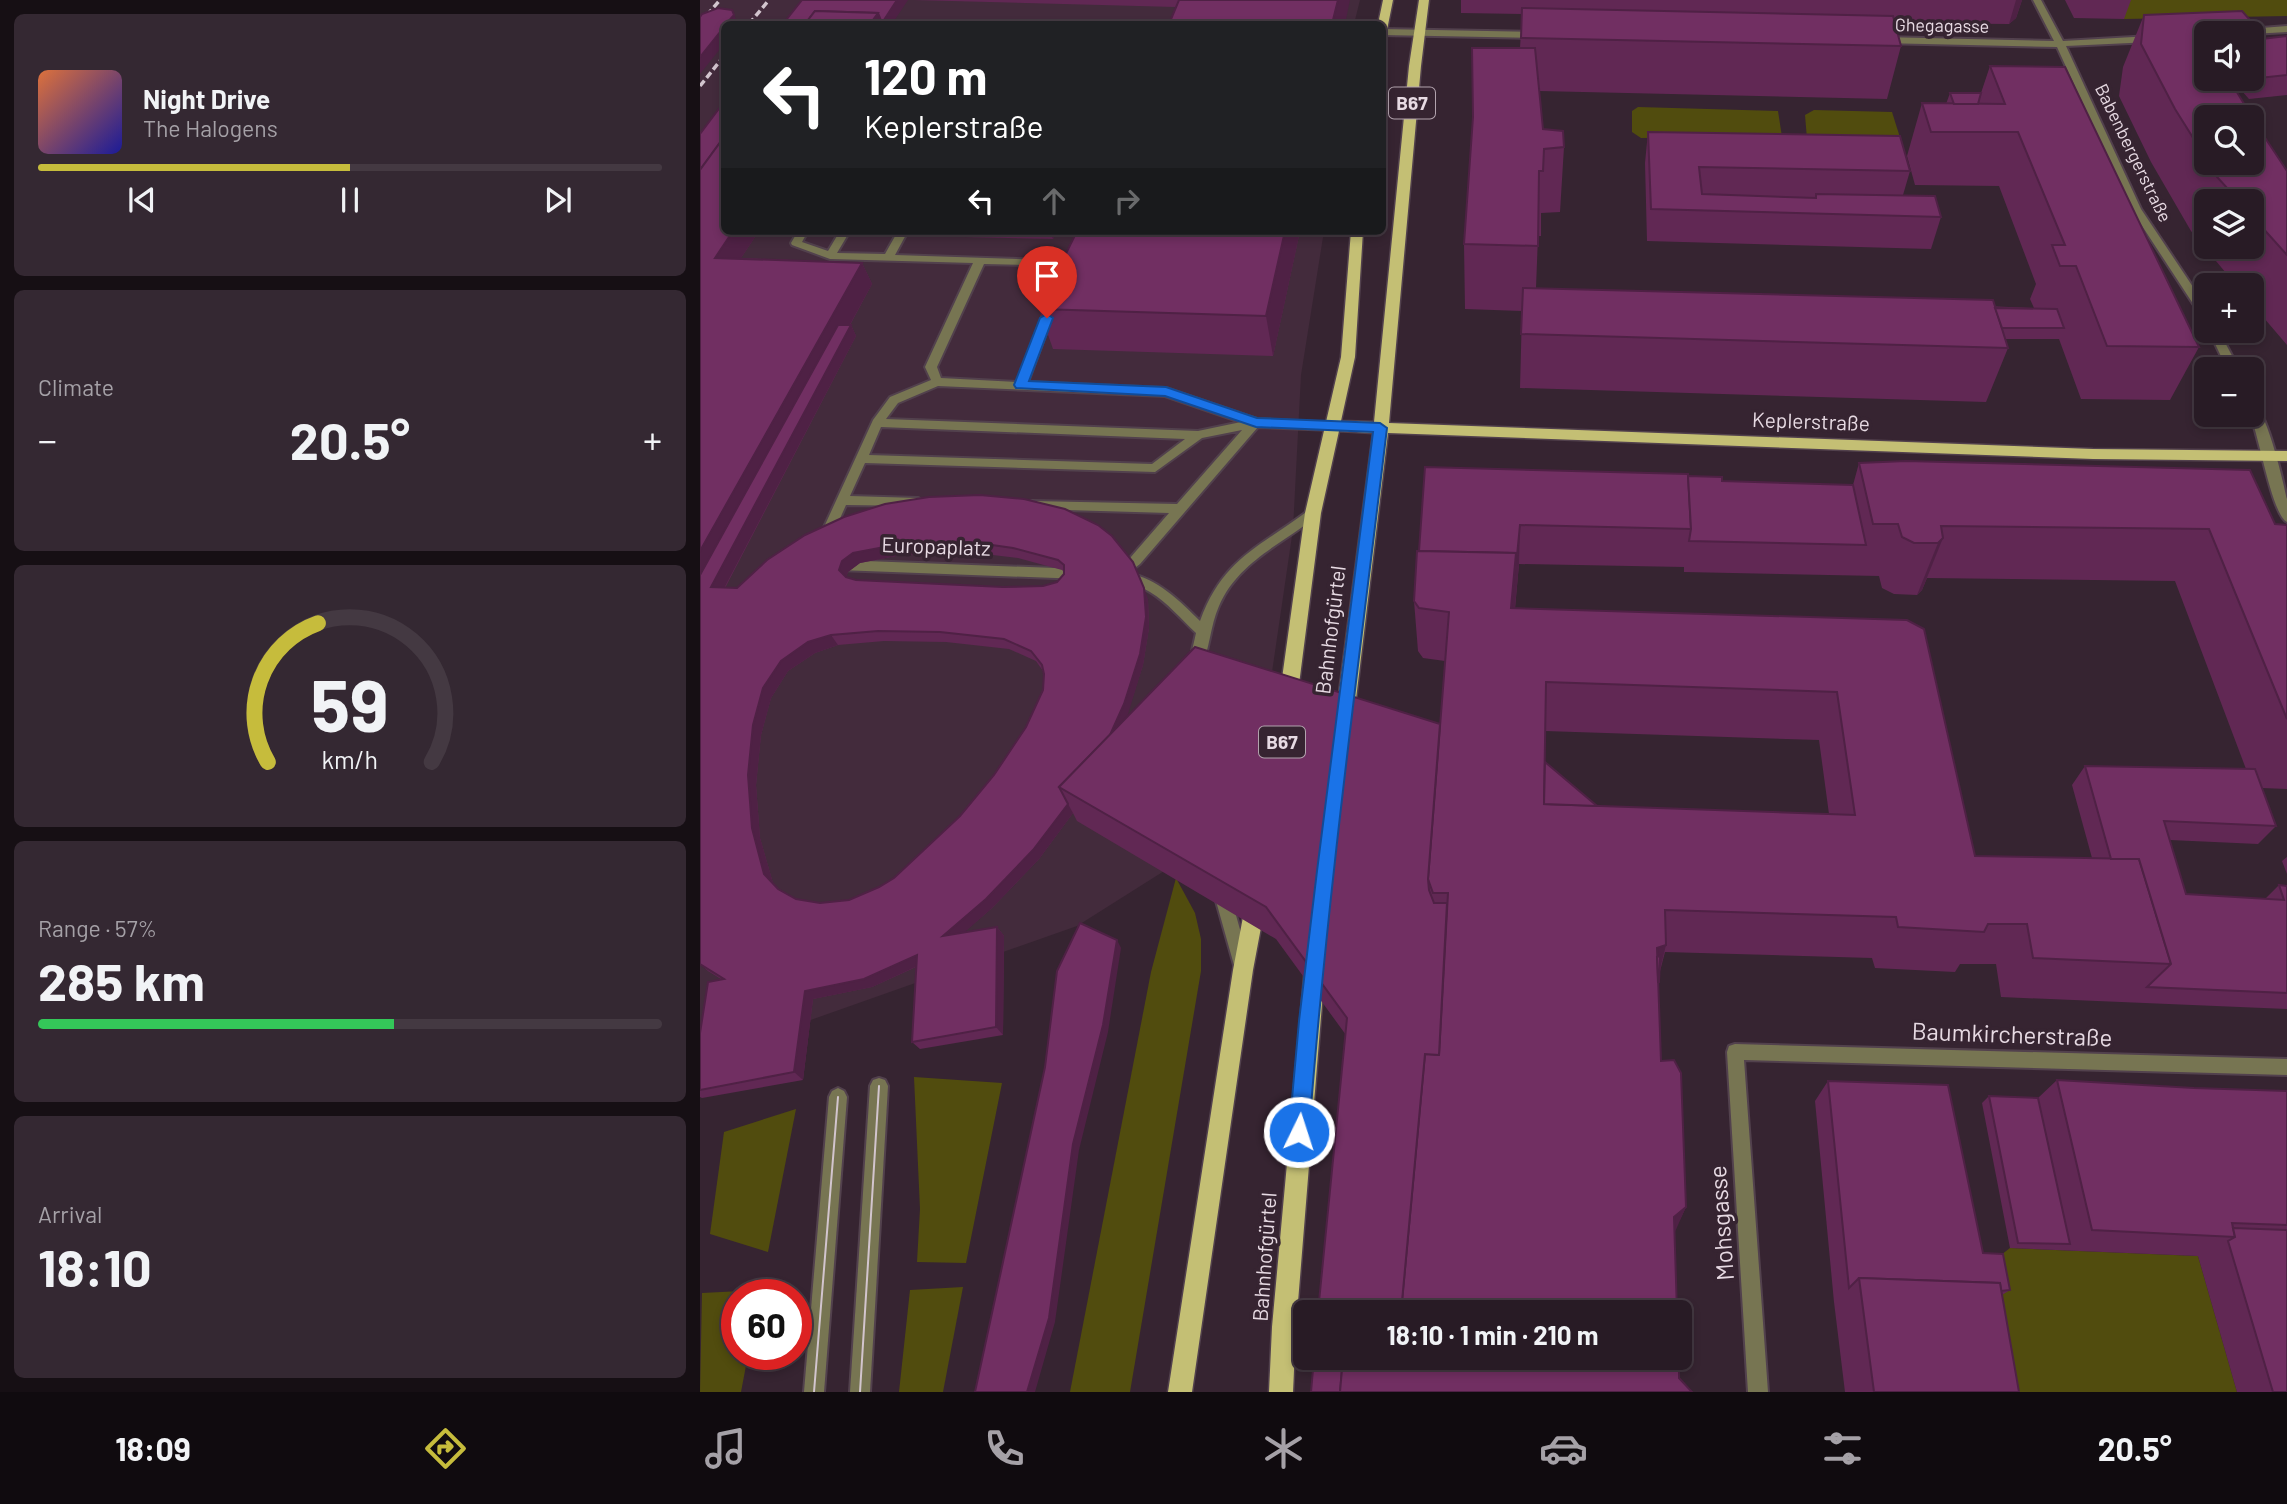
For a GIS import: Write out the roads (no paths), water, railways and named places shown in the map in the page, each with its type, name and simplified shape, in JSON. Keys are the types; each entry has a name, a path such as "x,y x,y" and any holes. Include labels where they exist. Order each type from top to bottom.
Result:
{"main road":[{"path":"1384,21 1388,0"},
{"name":"Bahnhofgürtel","path":"1343,727 1380,428 1424,0"},
{"name":"Bahnhofgürtel","path":"1285,718 1313,513 1348,357 1357,235"},
{"name":"Keplerstraße","path":"1334,426 2093,454 2287,456"},
{"path":"1180,1392 1243,970 1261,879"},
{"name":"Bahnhofgürtel","path":"1281,1392 1305,1063 1317,945"}],"street":[{"name":"Babenbergerstraße","path":"2037,0 2136,209 2194,297"},
{"path":"2264,31 2287,29"},
{"path":"1386,31 1553,35"},
{"name":"Ghegagasse","path":"1875,40 2060,44 2157,38"},
{"path":"801,235 796,243 830,256 1071,263"},
{"path":"830,256 843,235"},
{"path":"888,258 901,235"},
{"path":"937,383 931,367 979,262"},
{"path":"1021,385 1056,293"},
{"name":"Europaplatz","path":"1202,631 1154,587 1136,578 833,565 822,556 842,500 877,423 894,400 937,383 1166,392 1256,423"},
{"name":"Europaplatz","path":"877,423 1198,435 1256,423 1334,426"},
{"path":"1114,575 1135,561 1256,423"},
{"path":"2260,427 2271,456 2278,496 2287,517"},
{"name":"Europaplatz","path":"862,460 1155,468 1198,435"},
{"path":"842,500 925,502"},
{"path":"1023,505 1180,509"},
{"path":"1193,683 1202,631 1216,599 1235,570 1249,557 1313,513"},
{"path":"1216,883 1222,895 1243,970"},
{"name":"Baumkircherstraße","path":"1735,1052 2287,1068"},
{"name":"Mohsgasse","path":"1735,1052 1758,1392"},
{"path":"860,1392 879,1086"},
{"path":"814,1392 838,1097"}],"tram line":[{"path":"860,1392 879,1086"},
{"path":"814,1392 838,1097"}],"railway":[{"path":"700,23 720,0"},
{"path":"752,21 769,0"},
{"path":"700,86 721,60"}]}
